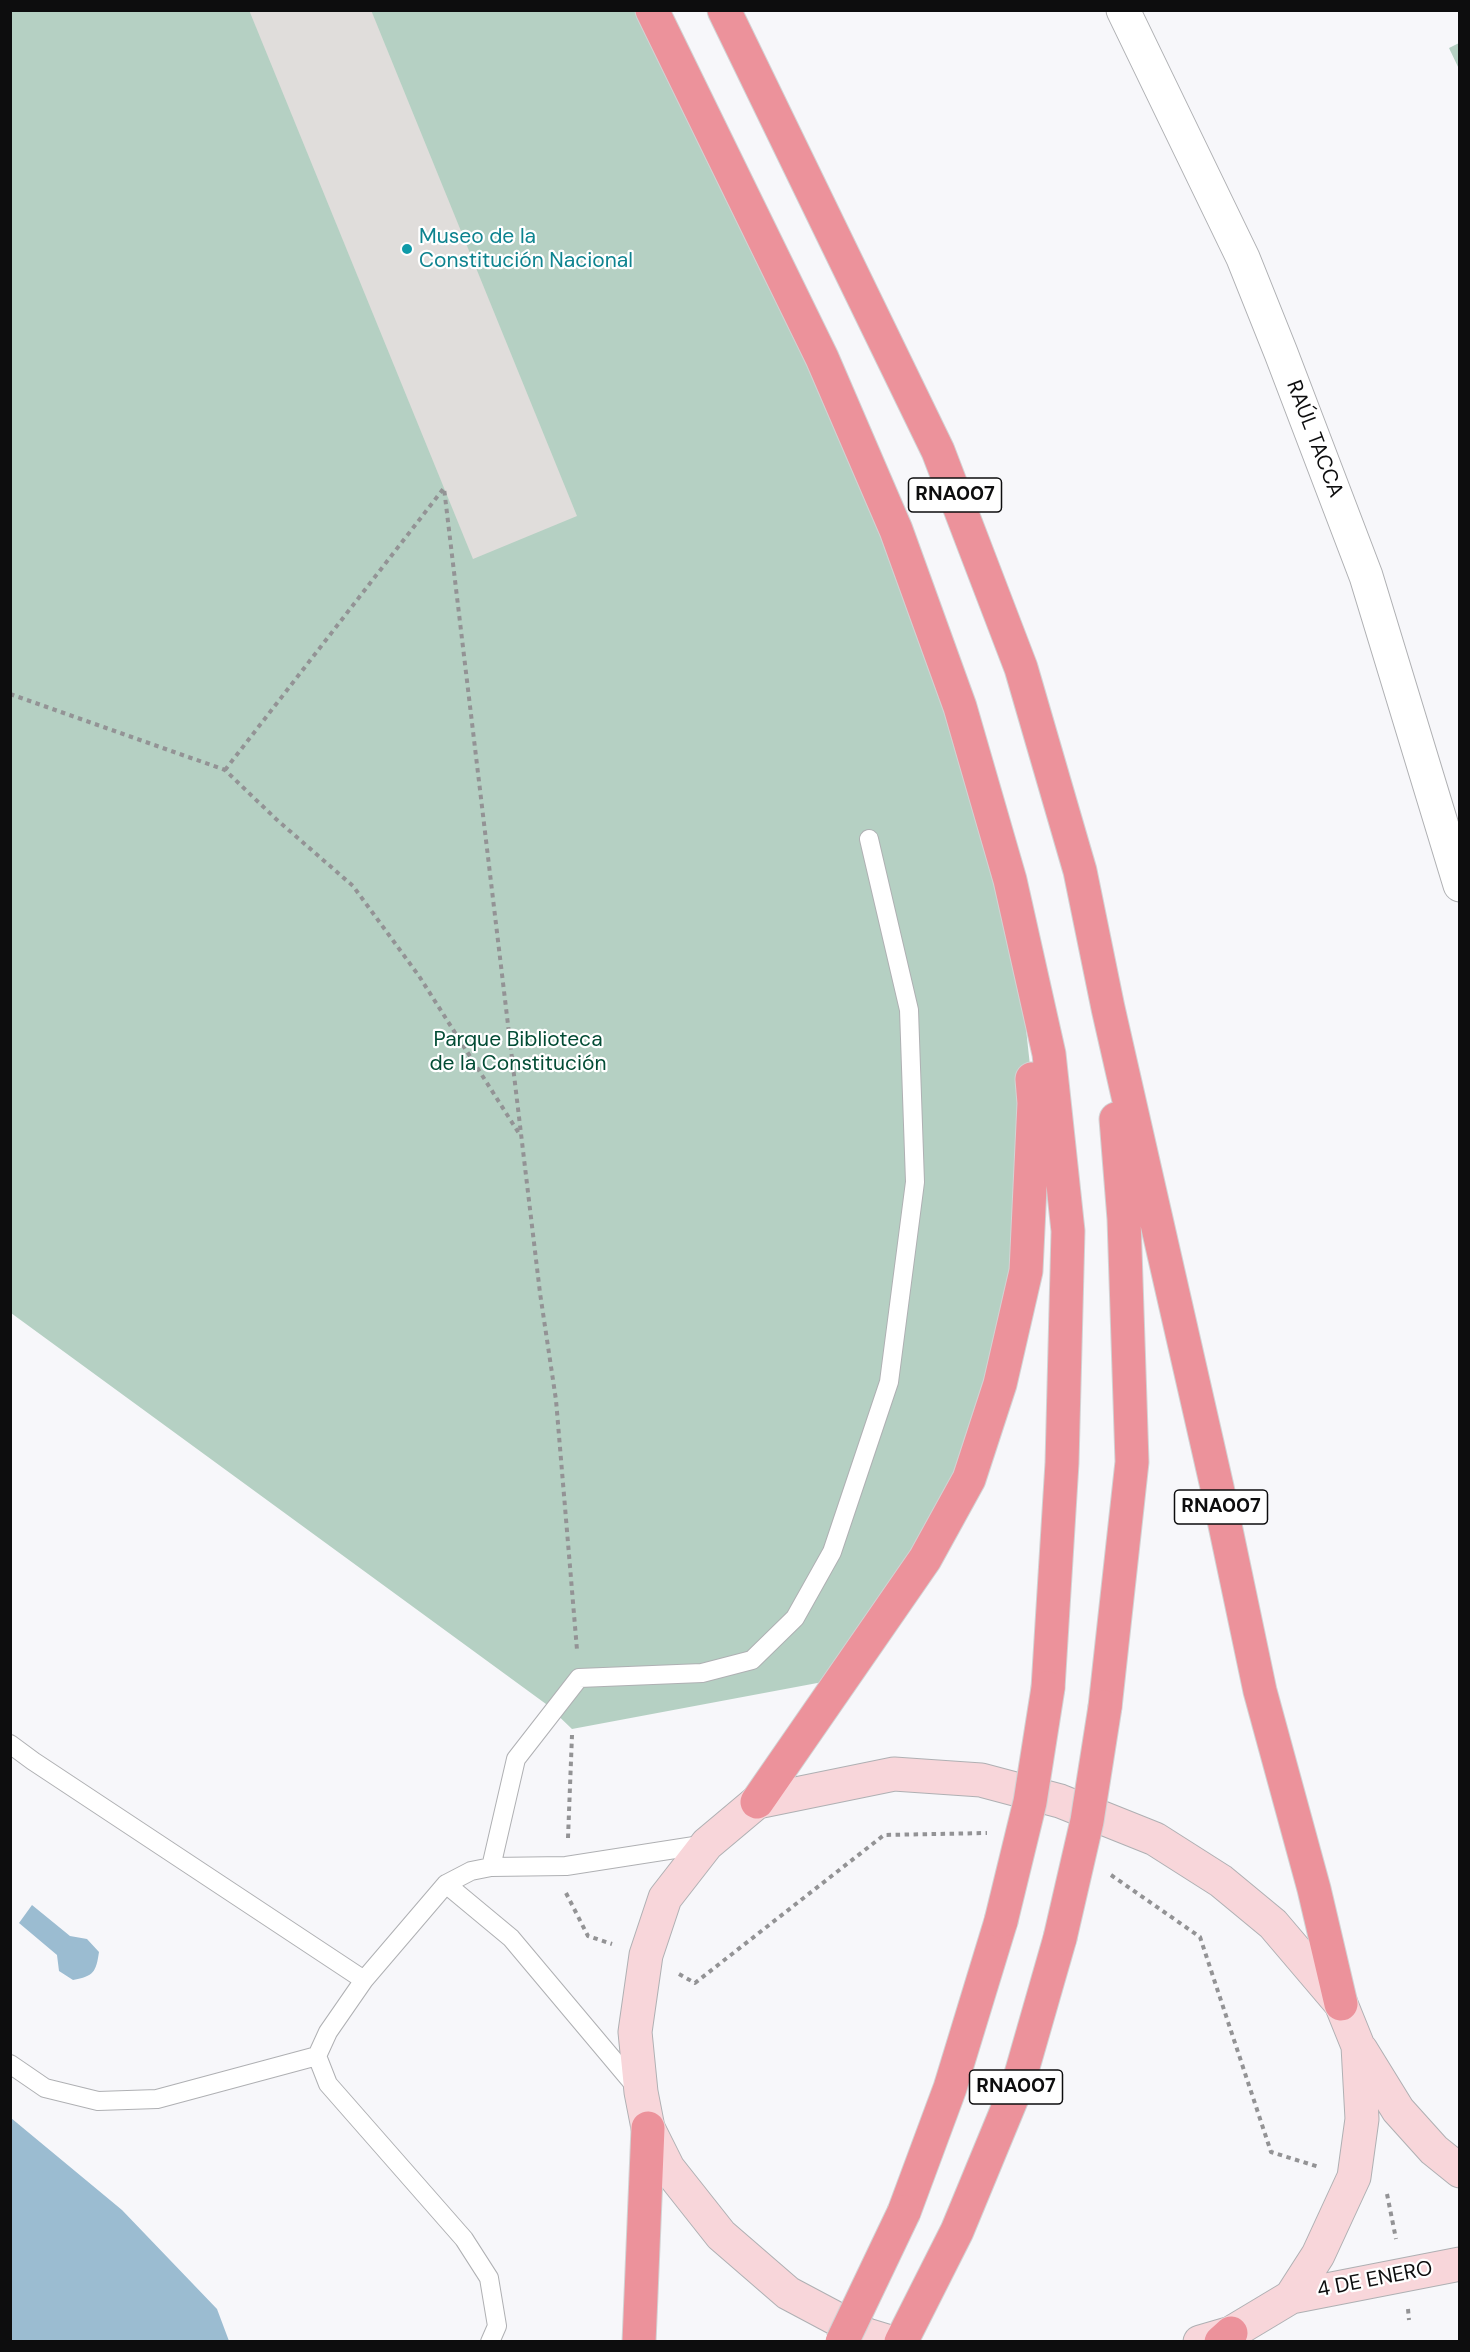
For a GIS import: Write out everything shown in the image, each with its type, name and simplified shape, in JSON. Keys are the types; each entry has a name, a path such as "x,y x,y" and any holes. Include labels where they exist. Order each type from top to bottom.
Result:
{"highway":[{"name":"RNA007","path":"652,10 822,358 896,530 960,707 1010,880 1049,1054 1068,1231 1062,1463 1048,1688 1030,1802 1001,1921 950,2088 904,2212 843,2342"},
{"name":"RNA007","path":"724,10 938,452 1021,668 1080,871 1108,1008 1260,1691 1314,1889 1341,2004"},
{"name":"RNA007","path":"757,1802 925,1559 969,1479 1000,1384 1026,1271 1034,1103 1010,880"},
{"name":"RNA007","path":"901,2342 957,2231 1019,2081 1060,1938 1087,1821 1104,1707 1132,1462 1124,1219 1108,1008"},
{"path":"639,2342 648,2128"}],"main road":[{"path":"890,2342 867,2335 788,2294 721,2235 668,2168 648,2128 640,2092 635,2032 646,1955 665,1898 707,1844 757,1802 894,1774 981,1780 1060,1801 1155,1839 1221,1881 1273,1924 1341,2004 1358,2046 1398,2110 1434,2150 1460,2171"},
{"path":"1200,2342 1226,2337 1291,2297 1318,2255 1354,2178 1362,2119 1358,2046"},
{"name":"4 DE ENERO","path":"1291,2297 1403,2273 1460,2264"}],"street":[{"name":"RAÚL TACCA","path":"1123,10 1243,258 1281,353 1366,576 1460,885"}],"lane":[{"path":"491,1867 516,1759 579,1678 702,1673 752,1660 795,1618 832,1552 889,1382 915,1182 909,1010 869,839"},
{"path":"10,1744 364,1980"},
{"path":"490,2342 497,2326 489,2278 464,2239 328,2084 317,2056 328,2032 364,1980 446,1884 471,1871 491,1867 566,1866 707,1844"},
{"path":"446,1884 511,1938 640,2092"},
{"path":"10,2064 45,2088 98,2101 157,2100 317,2056"}],"path":[{"path":"225,770 444,488 555,1400 579,1678 572,1729 565,1891 588,1936 646,1955 695,1983 884,1835 988,1833"},
{"path":"10,694 225,770 276,819 353,886 419,976 522,1138"},
{"path":"1107,1872 1200,1937 1271,2152 1386,2186 1403,2273 1409,2320"}],"green space":[{"name":"Parque Biblioteca de la Constitución","path":"11,11 652,11 822,358 1010,880 1034,1103 1026,1271 969,1479 844,1678 572,1729 546,1704 11,1313"},
{"path":"1459,43 1459,69 1449,48"}],"water":[{"path":"32,1905 70,1936 87,1939 99,1952 97,1964 90,1975 73,1980 59,1971 57,1955 19,1923"},
{"path":"11,2118 122,2210 217,2309 229,2341 11,2341"}],"building":[{"name":"Museo de la Constitución Nacional","path":"249,10 371,10 577,516 473,559"}],"place":[{"name":"Museo de la Constitución Nacional","path":"407,249"}]}
